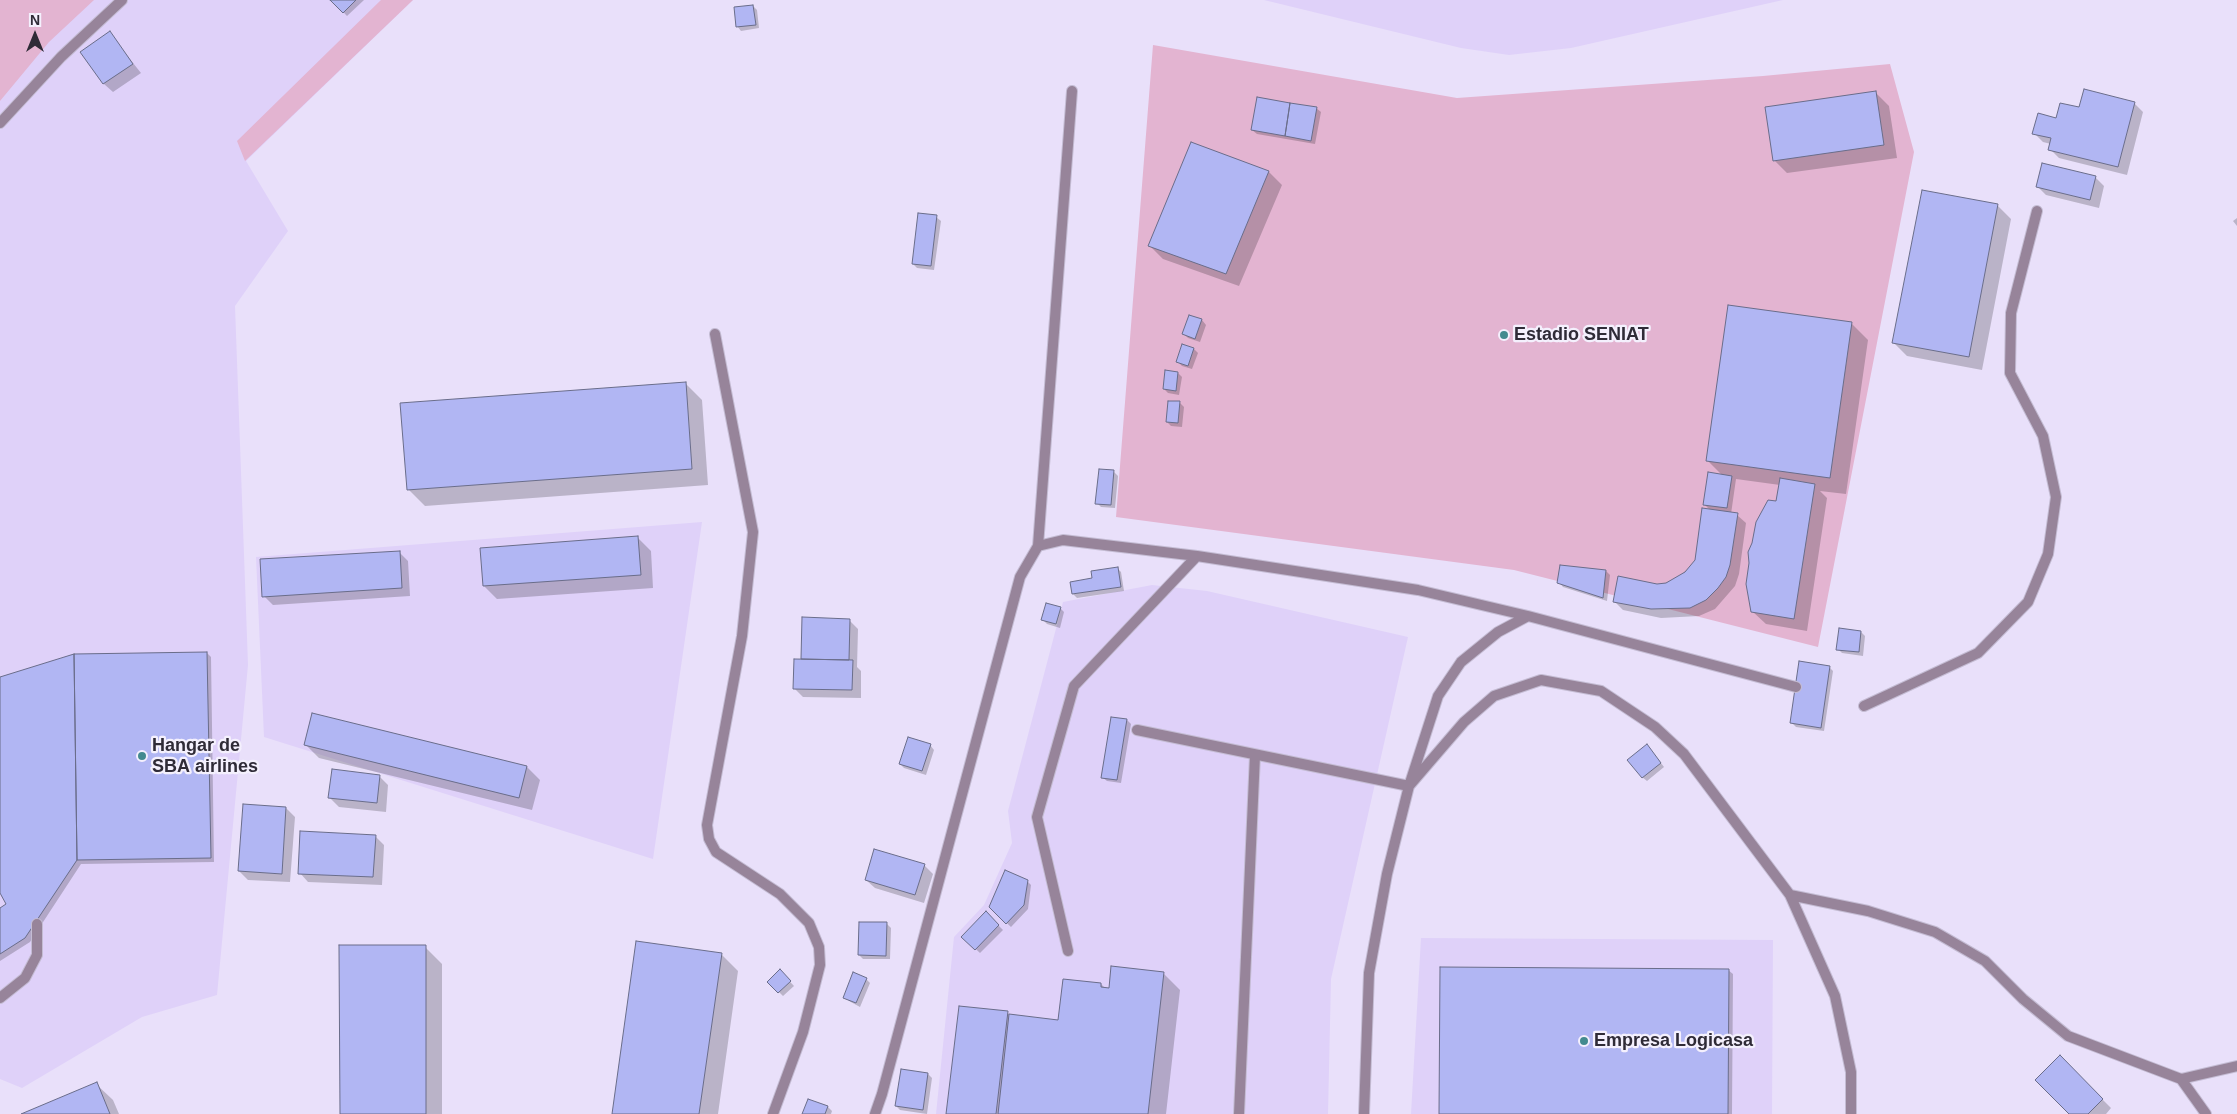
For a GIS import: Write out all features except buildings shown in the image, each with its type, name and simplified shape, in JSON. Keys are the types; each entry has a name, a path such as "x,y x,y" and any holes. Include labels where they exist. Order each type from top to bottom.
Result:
{"lane":[{"path":"0,123 61,57 122,0"},
{"path":"875,1114 882,1094 1020,577 1038,546 1072,91"},
{"path":"1864,706 1978,653 2028,602 2048,554 2056,497 2043,436 2010,373 2011,313 2037,211"},
{"path":"715,334 753,532 742,636 707,825 708,839 716,852 780,894 808,923 819,946 820,966 803,1032 773,1114"},
{"path":"1038,546 1063,540 1197,556 1418,590 1528,616 1796,687"},
{"path":"1068,950 1037,817 1074,686 1197,556"},
{"path":"1364,1114 1369,974 1387,874 1408,786 1438,696 1461,662 1498,632 1528,616"},
{"path":"1408,786 1464,722 1494,696 1541,680 1601,691 1655,727 1684,754 1790,895 1835,996 1851,1072 1851,1114"},
{"path":"1137,730 1408,786"},
{"path":"1239,1114 1255,755"},
{"path":"1790,895 1868,911 1935,932 1985,961 2023,999 2068,1036 2181,1079 2206,1114"},
{"path":"0,998 26,978 37,955 37,924"},
{"path":"2181,1079 2237,1066"}],"shaded area":[{"path":"0,0 413,0 246,161 288,231 235,306 248,665 217,995 142,1017 22,1088 0,1079"},
{"path":"0,0 94,0 49,42 0,101"},
{"path":"381,0 413,0 245,161 237,141"},
{"path":"1264,0 1783,0 1571,48 1509,55 1461,48"},
{"name":"Estadio SENIAT","path":"1153,45 1457,98 1763,76 1890,64 1914,152 1818,647 1514,570 1116,517"},
{"path":"702,522 653,859 264,737 256,557"},
{"path":"1152,585 1207,591 1408,637 1331,979 1328,1114 936,1114 954,937 984,905 1012,843 1008,811 1063,602"},
{"name":"Empresa Logicasa","path":"1421,938 1773,940 1772,1114 1411,1114"}],"place":[{"name":"Estadio SENIAT","path":"1504,335"},
{"name":"Hangar de SBA airlines","path":"142,756"},
{"name":"Empresa Logicasa","path":"1584,1041"}]}
